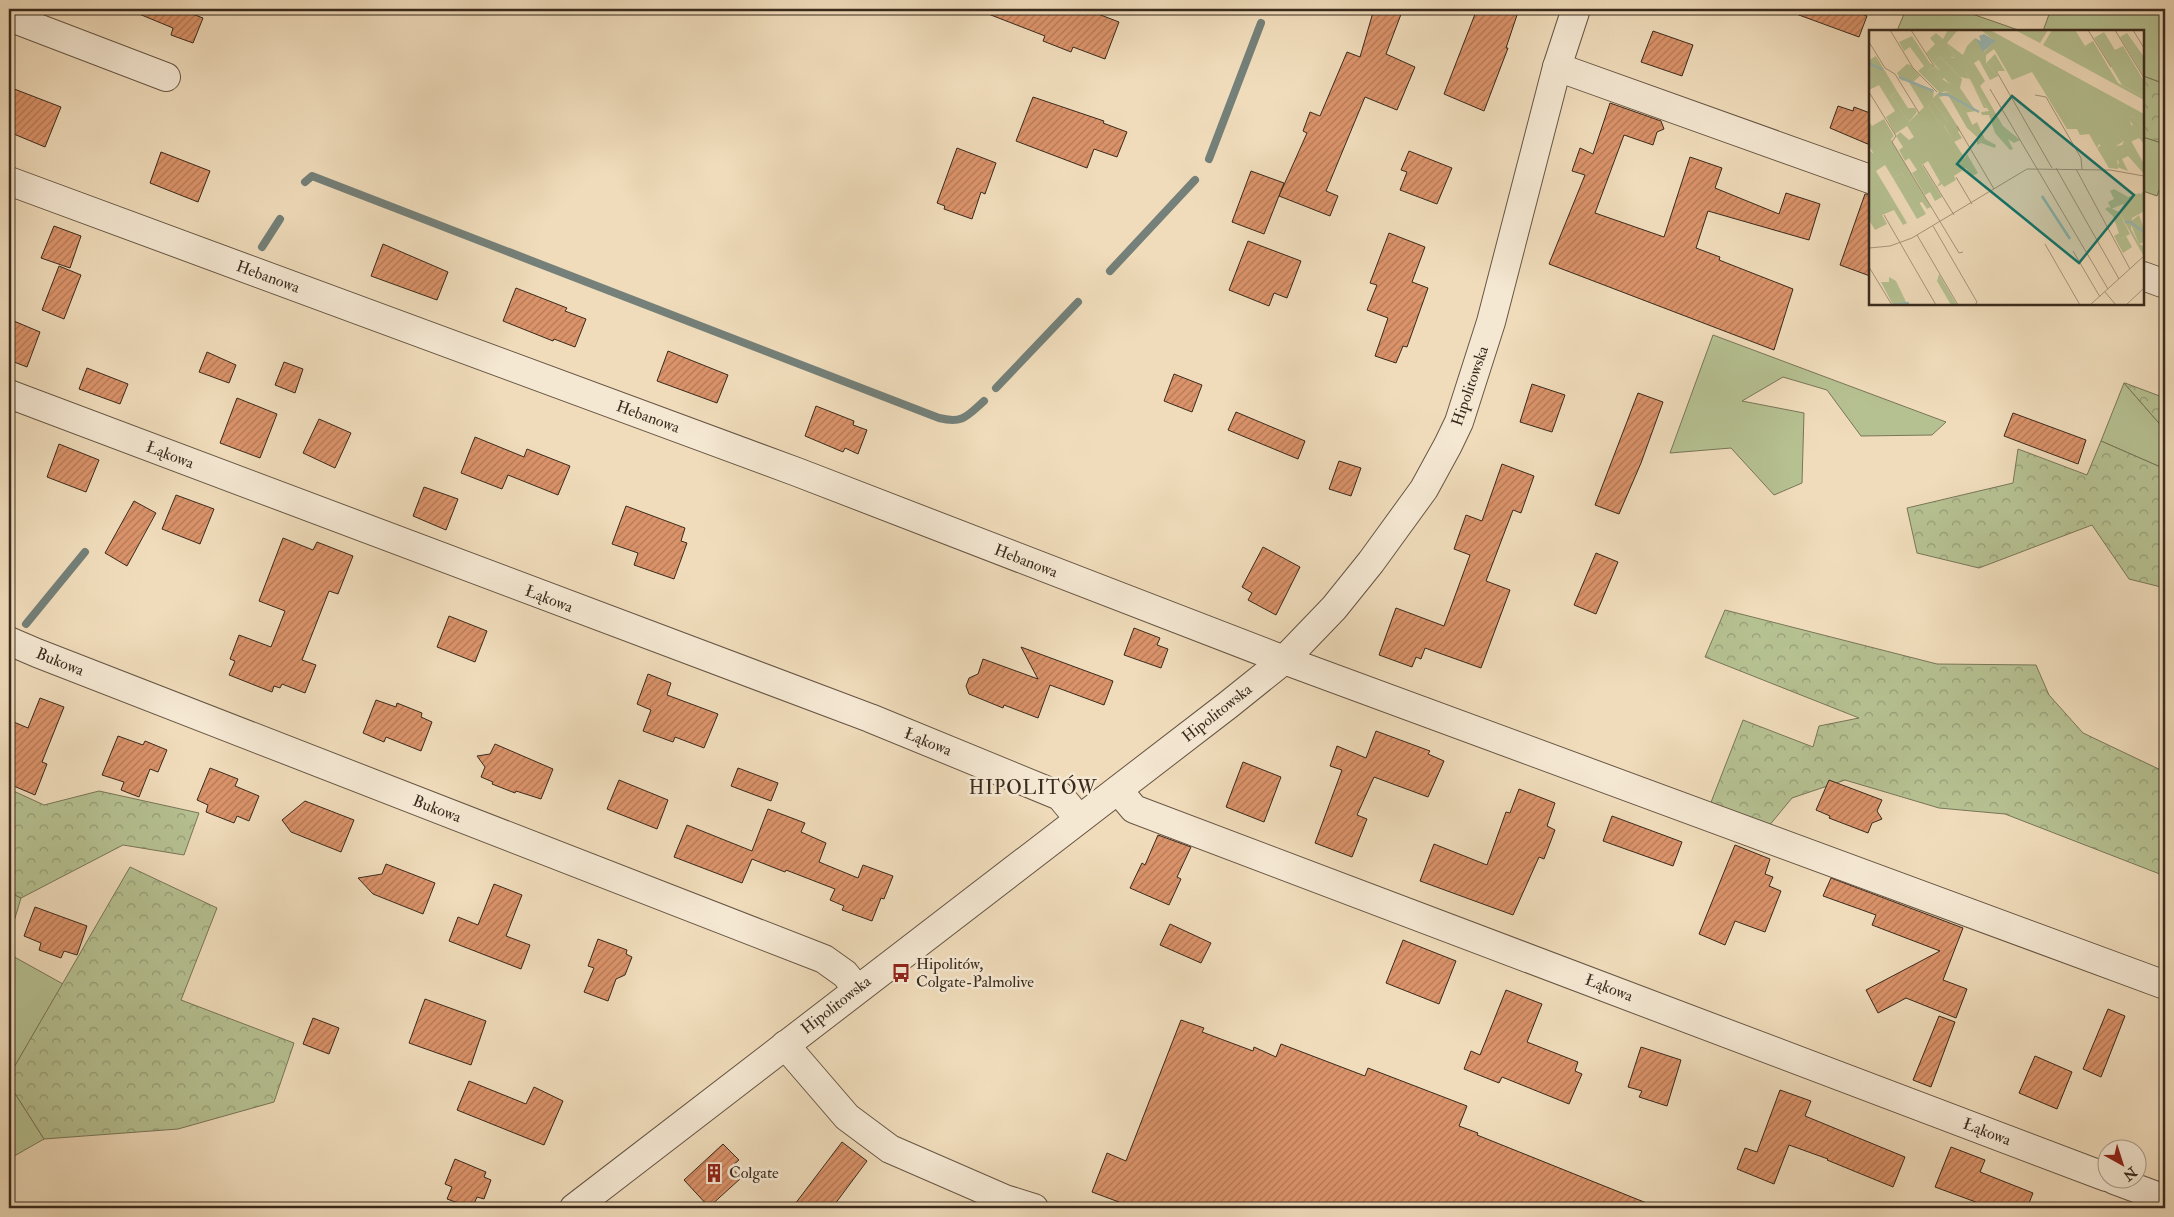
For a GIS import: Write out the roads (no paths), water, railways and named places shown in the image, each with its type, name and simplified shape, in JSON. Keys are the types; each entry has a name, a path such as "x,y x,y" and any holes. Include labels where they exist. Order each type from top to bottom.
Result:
{"street":[{"name":"Hipolitowska","path":"574,1208 1284,660 1334,608 1371,562 1424,489 1455,430 1491,322 1557,67 1576,9"},
{"path":"9,16 166,77"},
{"path":"1557,67 1869,179"},
{"name":"Hebanowa","path":"9,181 798,472 1284,660 2165,985"},
{"path":"2144,276 2165,284"},
{"name":"Łąkowa","path":"9,394 870,718 1060,796 1079,819"},
{"name":"Bukowa","path":"9,640 55,660 824,959 845,974 857,989"},
{"name":"Łąkowa","path":"1118,790 1134,809 2096,1173"},
{"path":"785,1045 847,1117 890,1149 1005,1199 1034,1208"},
{"path":"2141,1190 2165,1199"}],"waterway":[{"path":"1209,159 1261,23"},
{"path":"305,182 312,176 939,418 947,420 959,419 969,415 984,401"},
{"path":"1110,271 1195,180"},
{"path":"262,247 280,219"},
{"path":"996,388 1078,302"},
{"path":"26,624 85,552"}],"place":[{"name":"Hipolitów, Colgate-Palmolive","path":"901,973"},
{"name":"Colgate","path":"714,1173"}],"district":[{"name":"HIPOLITÓW","path":"1033,788"}]}
